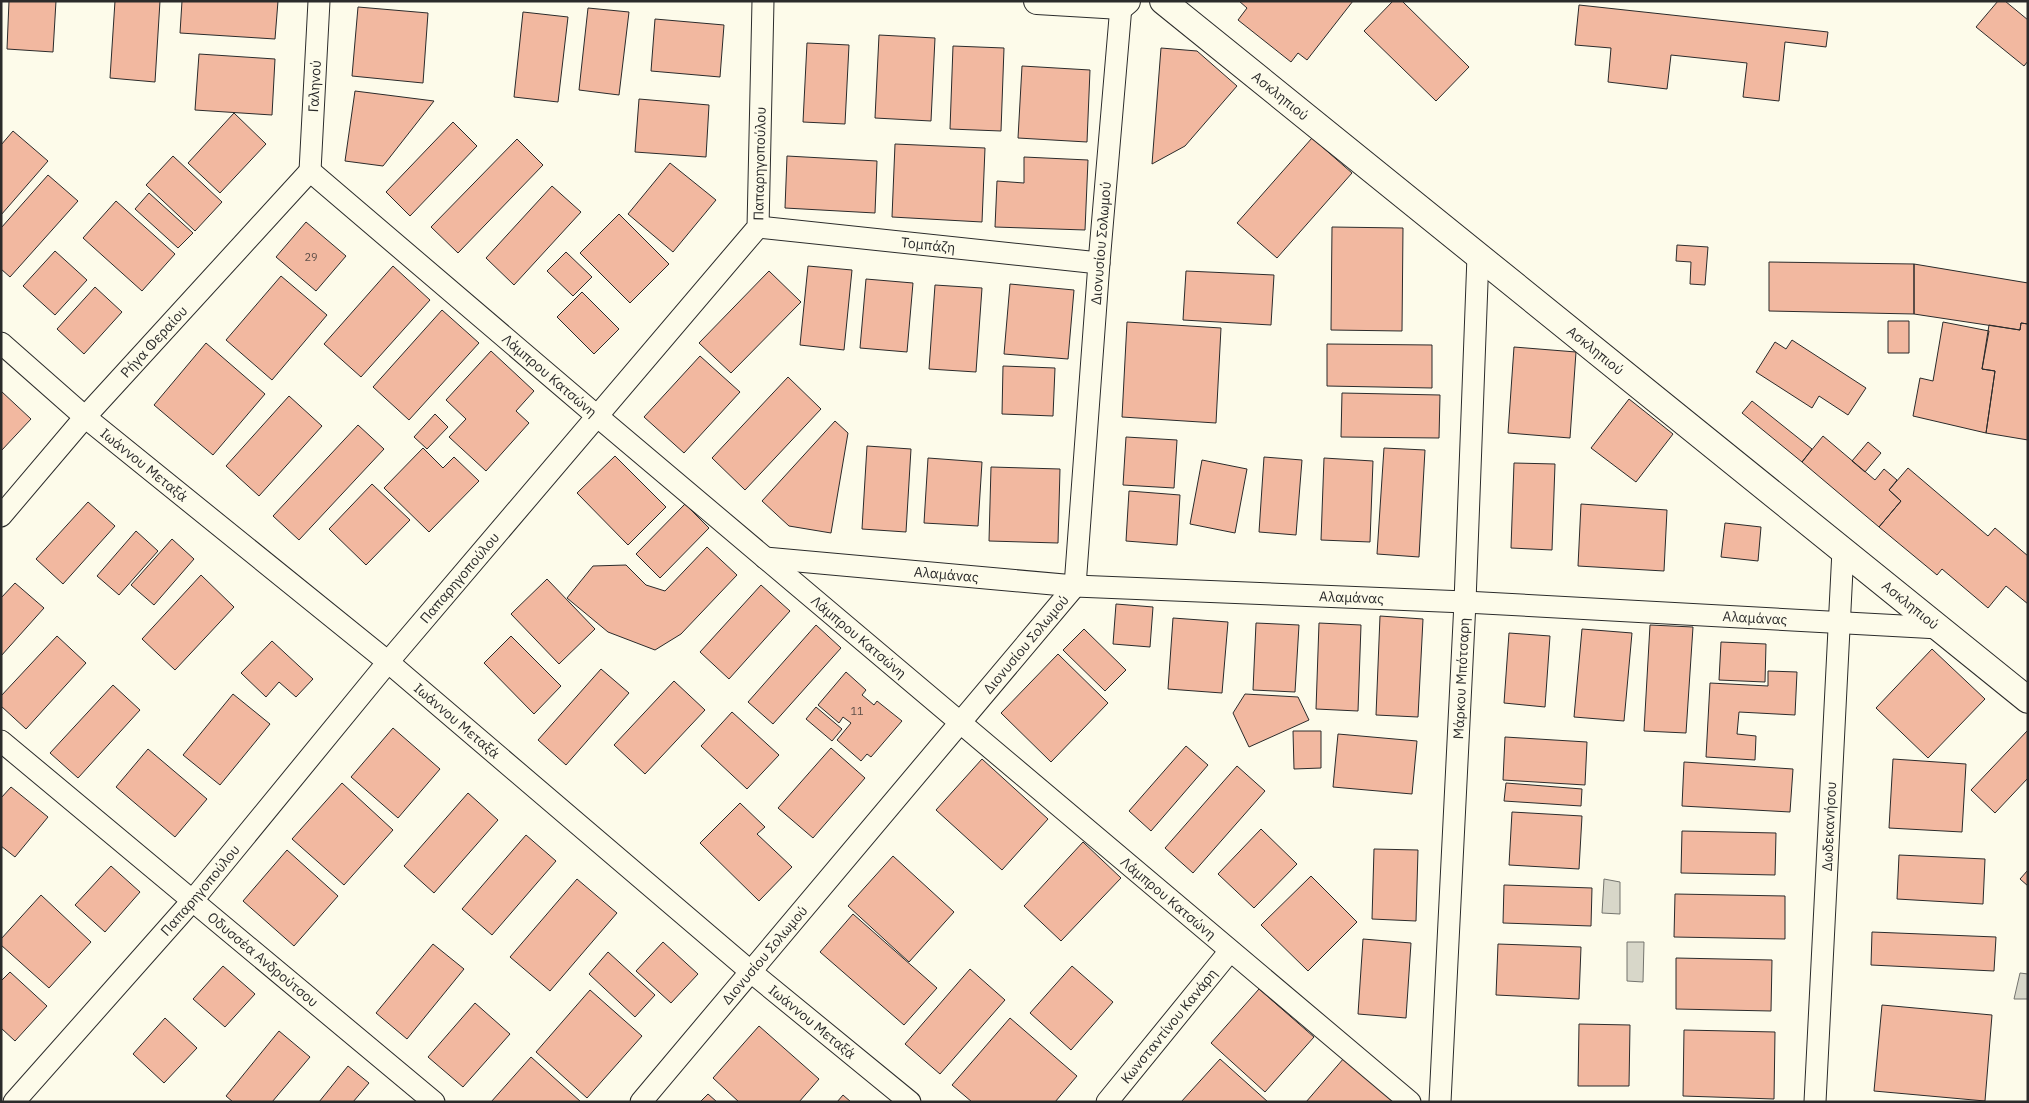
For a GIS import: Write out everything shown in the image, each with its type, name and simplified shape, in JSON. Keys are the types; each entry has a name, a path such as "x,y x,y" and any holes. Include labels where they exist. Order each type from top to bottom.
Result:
{"street":[{"name":"Γαληνού","path":"310,171 319,1"},
{"name":"Παπαρηγοπούλου","path":"14,1102 193,900 388,662 758,227 763,1"},
{"path":"1037,1 1124,4"},
{"name":"Ασκληπιού","path":"1163,1 2028,700"},
{"name":"Διονυσίου Σολωμού","path":"641,1102 1075,586 1100,263 1124,4"},
{"name":"Λάμπρου Κατσώνη","path":"310,171 959,723 1410,1102"},
{"name":"Ρήγα Φεραίου","path":"1,516 85,417 310,171"},
{"name":"Τομπάζη","path":"758,227 1100,263"},
{"name":"Μάρκου Μπότσαρη","path":"1440,1102 1465,602 1478,256"},
{"name":"Ιωάννου Μεταξά","path":"1,343 85,417 388,662 750,971 910,1102"},
{"name":"Δωδεκανήσου","path":"1815,1102 1843,550"},
{"name":"Αλαμάνας","path":"765,558 1075,586 1465,602 1939,628"},
{"name":"Οδυσσέα Ανδρούτσου","path":"1,741 434,1102"},
{"name":"Κωνσταντίνου Κανάρη","path":"1107,1102 1230,951"}],"shaded area":[{"path":"1604,879 1620,882 1620,914 1602,913"},
{"path":"1627,942 1644,942 1643,982 1627,981"},
{"path":"2020,973 2028,974 2028,999 2014,999"}],"building":[{"path":"9,1 56,1 53,52 7,49"},
{"path":"115,1 160,1 155,82 110,78"},
{"path":"182,1 278,1 275,39 180,33"},
{"path":"1239,1 1353,1 1307,60 1298,53 1291,62 1238,20 1247,8"},
{"path":"1393,1 1402,1 1469,67 1436,101 1364,31"},
{"path":"1998,1 2005,1 2028,20 2028,61 2024,66 1976,27"},
{"path":"1579,5 1828,32 1826,47 1785,42 1779,101 1743,97 1747,63 1671,55 1667,89 1608,82 1611,48 1575,45"},
{"path":"358,7 428,13 423,83 352,76"},
{"path":"588,8 629,12 619,95 579,90"},
{"path":"523,12 568,17 558,102 514,97"},
{"path":"655,19 724,25 720,77 651,71"},
{"path":"879,35 935,38 931,121 875,118"},
{"path":"807,43 849,45 845,124 803,122"},
{"path":"953,46 1004,48 1001,131 950,129"},
{"path":"1161,48 1197,51 1237,86 1185,146 1152,164"},
{"path":"199,54 275,59 272,115 195,110"},
{"path":"1022,66 1090,70 1087,142 1018,138"},
{"path":"355,91 434,101 383,166 345,161"},
{"path":"639,99 709,105 706,157 635,152"},
{"path":"234,113 266,144 220,193 188,163"},
{"path":"453,122 477,146 410,216 386,192"},
{"path":"13,131 48,161 1,215 1,145"},
{"path":"1312,138 1352,173 1277,258 1237,223"},
{"path":"517,139 543,165 458,253 431,227"},
{"path":"895,144 985,148 982,222 892,217"},
{"path":"173,156 222,202 195,231 146,185"},
{"path":"787,156 877,161 875,213 785,208"},
{"path":"1024,157 1088,160 1085,230 995,227 997,181 1024,183"},
{"path":"670,163 716,200 673,252 628,214"},
{"path":"48,175 78,201 10,277 1,269 1,228"},
{"path":"552,186 581,212 514,285 486,258"},
{"path":"149,193 193,233 178,248 135,209"},
{"path":"116,201 175,254 142,291 83,238"},
{"path":"619,214 669,264 630,303 580,253"},
{"path":"306,222 346,256 316,291 276,257"},
{"path":"1332,227 1403,228 1402,331 1331,330"},
{"path":"1677,245 1708,247 1705,285 1690,284 1691,262 1676,261"},
{"path":"55,251 87,280 55,315 23,286"},
{"path":"566,252 592,277 573,296 547,271"},
{"path":"1769,262 1914,264 1914,314 1769,311"},
{"path":"1914,264 2028,283 2028,324 2021,323 2020,330 1914,314"},
{"path":"393,266 430,300 361,377 324,344"},
{"path":"808,266 852,270 844,350 800,345"},
{"path":"769,271 801,302 731,373 699,343"},
{"path":"1186,271 1274,275 1271,325 1183,320"},
{"path":"281,276 327,315 272,380 226,340"},
{"path":"866,279 913,283 907,352 860,348"},
{"path":"1010,284 1074,290 1068,359 1004,354"},
{"path":"935,285 982,288 976,372 929,369"},
{"path":"95,287 122,312 84,354 57,329"},
{"path":"582,292 619,329 594,354 557,317"},
{"path":"442,310 479,343 409,420 373,387"},
{"path":"1888,321 1909,321 1909,353 1888,353"},
{"path":"1127,322 1221,328 1216,423 1122,417"},
{"path":"1943,322 1989,331 1982,369 1995,371 1986,433 1913,416 1920,378 1933,381"},
{"path":"2021,323 2028,324 2028,440 1986,433 1995,371 1982,369 1989,325 2020,330"},
{"path":"1792,340 1866,388 1848,415 1819,396 1812,408 1756,372 1775,342 1786,349"},
{"path":"206,343 265,394 213,455 154,405"},
{"path":"1327,344 1432,345 1432,388 1327,386"},
{"path":"1514,347 1576,352 1570,438 1508,433"},
{"path":"491,351 534,391 516,411 529,423 486,471 449,437 466,419 446,400"},
{"path":"700,356 740,392 684,453 644,417"},
{"path":"1003,366 1055,368 1053,416 1002,414"},
{"path":"788,377 821,409 745,490 712,458"},
{"path":"1,391 31,419 1,451"},
{"path":"1342,393 1440,395 1439,438 1341,437"},
{"path":"289,396 322,426 259,496 226,466"},
{"path":"1629,399 1673,434 1636,482 1591,448"},
{"path":"1752,401 1812,449 1802,462 1742,413"},
{"path":"435,414 448,427 427,449 414,437"},
{"path":"835,421 848,433 831,533 789,526 762,501"},
{"path":"358,425 384,449 299,540 273,516"},
{"path":"1823,436 1875,480 1884,469 1897,480 1889,490 1901,501 1879,527 1802,462"},
{"path":"1126,437 1177,440 1174,488 1123,485"},
{"path":"1868,442 1881,453 1865,472 1852,461"},
{"path":"867,446 911,449 906,532 862,529"},
{"path":"423,448 443,468 454,457 479,481 429,532 384,488"},
{"path":"1384,448 1425,450 1419,557 1377,554"},
{"path":"615,456 666,507 628,545 577,493"},
{"path":"1264,457 1302,460 1296,535 1259,532"},
{"path":"928,458 982,462 978,526 924,523"},
{"path":"1324,458 1373,461 1370,542 1321,540"},
{"path":"1202,460 1247,469 1235,533 1190,524"},
{"path":"1514,463 1555,464 1552,550 1511,548"},
{"path":"991,467 1060,469 1058,543 989,541"},
{"path":"1908,468 1988,536 1995,528 2028,556 2028,604 2006,586 1988,608 1942,569 1937,575 1879,527 1901,501 1889,490"},
{"path":"372,484 410,520 366,565 329,529"},
{"path":"1129,491 1180,495 1177,545 1126,541"},
{"path":"88,502 115,526 63,584 36,559"},
{"path":"685,504 709,528 660,578 636,554"},
{"path":"1581,504 1667,510 1664,571 1578,566"},
{"path":"1725,523 1761,527 1758,561 1721,557"},
{"path":"136,531 158,551 119,595 97,576"},
{"path":"172,539 194,559 154,605 131,585"},
{"path":"707,547 737,575 681,634 655,650 608,632 567,598 593,566 626,565 646,585 665,591"},
{"path":"201,575 234,607 175,670 142,639"},
{"path":"547,579 595,629 559,664 511,614"},
{"path":"15,583 44,608 1,656 1,598"},
{"path":"761,585 790,611 729,679 700,652"},
{"path":"1116,604 1153,607 1150,647 1113,644"},
{"path":"1380,616 1423,619 1418,717 1376,715"},
{"path":"1173,618 1228,622 1222,693 1168,689"},
{"path":"1256,623 1299,625 1295,692 1253,690"},
{"path":"1319,623 1361,625 1358,711 1316,709"},
{"path":"816,625 841,648 773,724 748,702"},
{"path":"1650,625 1693,627 1686,733 1644,731"},
{"path":"1084,629 1126,670 1105,691 1063,650"},
{"path":"1582,629 1632,633 1624,721 1574,717"},
{"path":"1509,633 1550,636 1545,707 1504,703"},
{"path":"57,636 86,663 26,729 1,706 1,696"},
{"path":"511,636 561,686 534,714 484,663"},
{"path":"272,641 313,679 296,697 279,682 266,697 241,673"},
{"path":"1721,642 1766,644 1765,682 1719,680"},
{"path":"1932,649 1985,699 1928,758 1876,708"},
{"path":"1058,654 1108,703 1051,762 1001,713"},
{"path":"601,669 629,693 566,765 538,740"},
{"path":"1768,671 1797,672 1795,715 1739,712 1737,734 1756,736 1755,760 1706,757 1710,683 1768,686"},
{"path":"846,672 866,690 862,695 874,705 877,701 902,721 871,757 867,754 861,761 837,740 851,723 843,717 839,723 818,705"},
{"path":"674,681 705,710 645,774 614,745"},
{"path":"113,685 140,710 78,778 50,753"},
{"path":"233,694 270,724 220,785 183,755"},
{"path":"1245,694 1298,697 1309,720 1249,747 1233,713"},
{"path":"816,707 842,729 832,741 806,719"},
{"path":"732,712 779,755 747,789 701,746"},
{"path":"393,728 440,769 398,818 351,777"},
{"path":"2028,730 2028,778 1995,813 1971,790"},
{"path":"1293,731 1321,731 1321,768 1294,769"},
{"path":"1338,734 1417,741 1412,794 1333,787"},
{"path":"1505,737 1587,742 1585,785 1503,780"},
{"path":"1186,746 1208,765 1151,831 1129,811"},
{"path":"831,748 865,778 813,838 778,808"},
{"path":"148,749 207,799 175,837 116,787"},
{"path":"982,759 1048,819 1002,870 936,810"},
{"path":"1893,759 1966,764 1962,832 1889,828"},
{"path":"1684,762 1793,769 1790,812 1682,806"},
{"path":"1237,766 1265,791 1193,873 1165,848"},
{"path":"342,783 393,830 344,885 292,839"},
{"path":"1506,783 1582,789 1581,806 1504,801"},
{"path":"11,787 48,817 15,857 1,846 1,798"},
{"path":"468,793 498,820 434,893 404,866"},
{"path":"740,803 765,827 757,834 792,867 759,901 700,843"},
{"path":"1512,812 1582,816 1579,869 1509,865"},
{"path":"1261,829 1297,864 1254,908 1218,874"},
{"path":"1682,831 1776,833 1775,875 1681,873"},
{"path":"526,835 556,861 492,935 462,909"},
{"path":"1083,842 1121,878 1061,941 1024,906"},
{"path":"1374,849 1418,850 1416,921 1372,919"},
{"path":"287,850 338,896 294,946 243,901"},
{"path":"1899,855 1985,859 1983,904 1897,899"},
{"path":"893,856 954,912 909,962 848,906"},
{"path":"111,866 140,892 105,932 75,905"},
{"path":"2028,870 2028,886 2020,879"},
{"path":"1311,876 1357,922 1308,971 1261,925"},
{"path":"577,879 617,913 550,991 510,957"},
{"path":"1504,885 1592,888 1591,926 1503,923"},
{"path":"1675,894 1785,896 1785,939 1674,937"},
{"path":"41,895 91,942 49,988 1,945 1,939"},
{"path":"853,914 937,988 904,1025 820,952"},
{"path":"1872,932 1996,937 1994,971 1871,965"},
{"path":"1363,939 1411,943 1406,1018 1358,1014"},
{"path":"663,942 698,974 671,1003 636,971"},
{"path":"433,944 464,969 407,1039 376,1013"},
{"path":"1498,944 1581,947 1579,999 1496,995"},
{"path":"608,952 655,995 635,1017 589,974"},
{"path":"1676,958 1772,960 1771,1011 1676,1009"},
{"path":"223,966 255,994 225,1027 193,999"},
{"path":"1072,966 1113,1002 1071,1050 1030,1013"},
{"path":"970,969 1005,1000 940,1074 905,1044"},
{"path":"10,972 47,1006 15,1041 1,1028 1,981"},
{"path":"1259,989 1314,1037 1265,1092 1211,1043"},
{"path":"590,990 642,1036 587,1098 536,1052"},
{"path":"475,1003 510,1034 463,1087 428,1057"},
{"path":"1882,1005 1992,1015 1985,1101 1874,1091"},
{"path":"165,1018 197,1048 164,1083 133,1054"},
{"path":"1010,1018 1077,1076 1055,1102 972,1102 952,1085"},
{"path":"1579,1024 1630,1025 1629,1086 1578,1086"},
{"path":"759,1026 819,1079 799,1102 739,1102 713,1078"},
{"path":"1684,1030 1775,1032 1774,1099 1683,1096"},
{"path":"279,1031 310,1057 272,1102 233,1102 226,1096"},
{"path":"531,1057 581,1102 491,1102"},
{"path":"1344,1058 1393,1101 1306,1102"},
{"path":"1220,1059 1268,1102 1181,1102"},
{"path":"348,1066 369,1083 353,1102 319,1102"},
{"path":"708,1094 717,1102 700,1102"},
{"path":"843,1095 851,1102 837,1102"}]}
